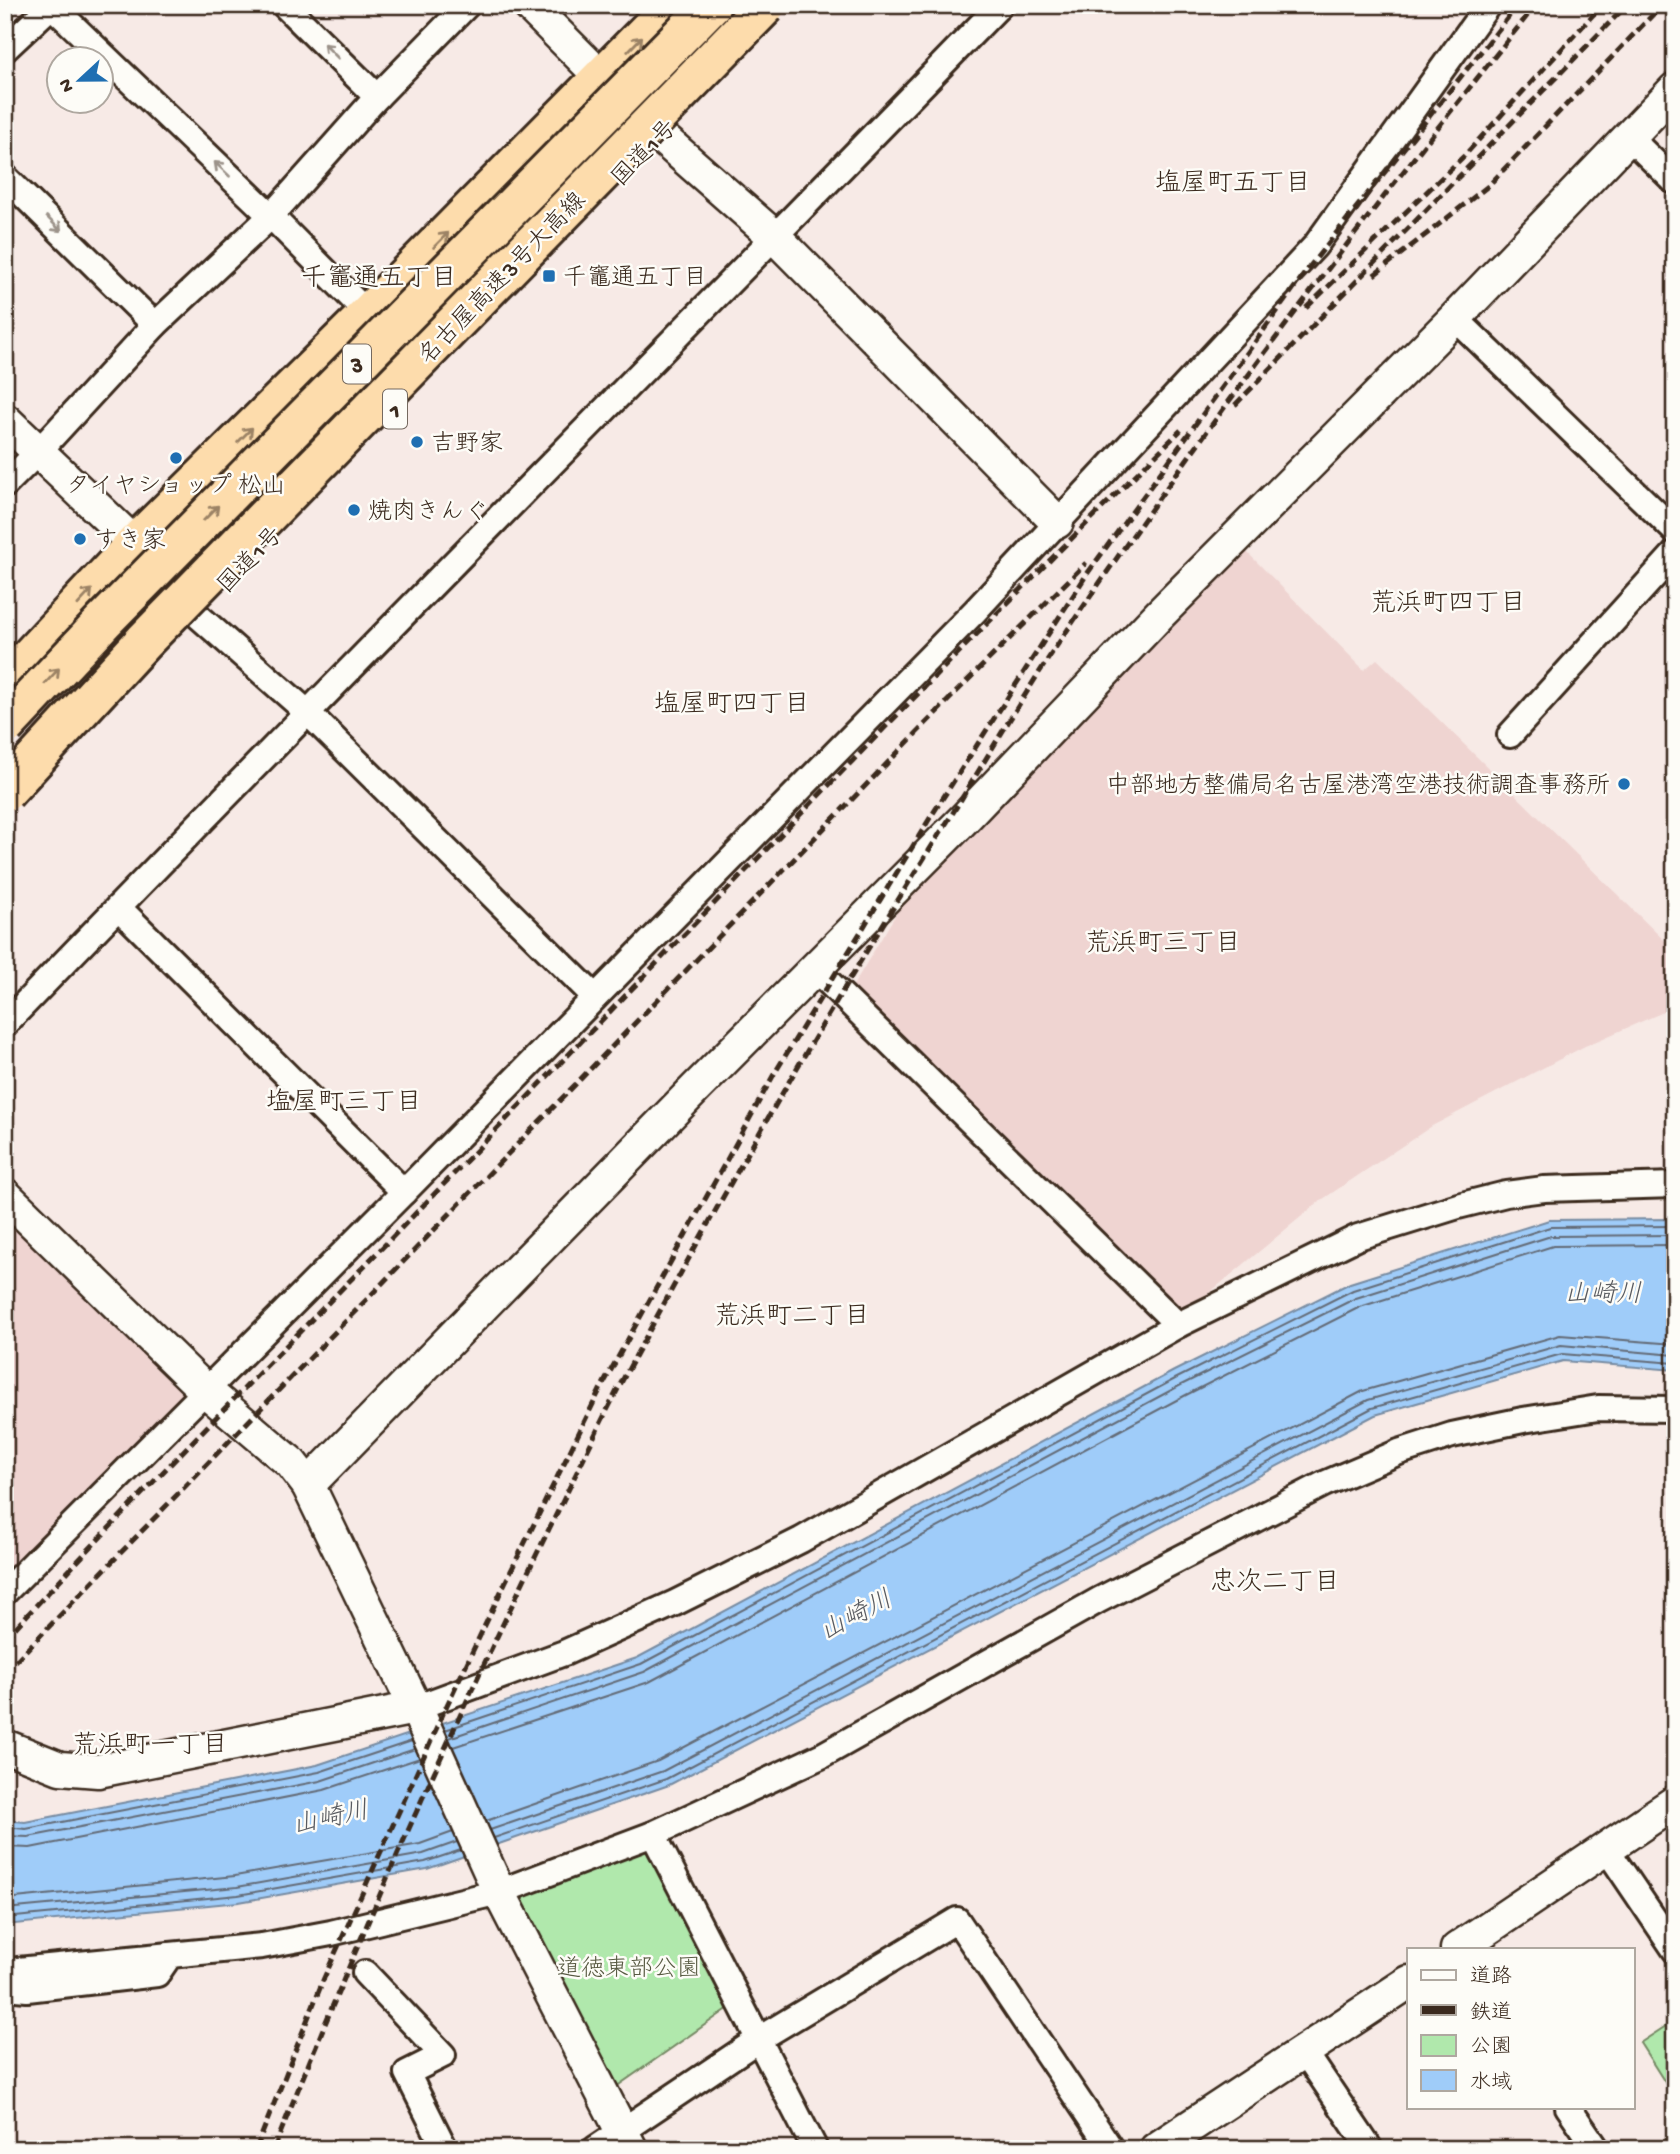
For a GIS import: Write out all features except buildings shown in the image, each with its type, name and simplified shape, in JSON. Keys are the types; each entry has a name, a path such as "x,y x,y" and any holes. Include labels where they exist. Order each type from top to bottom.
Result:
{"highway":[{"path":"5,683 135,544 368,314 673,5"},
{"name":"名古屋高速3号大高線","path":"5,726 103,622 711,5"},
{"path":"144,641 358,398 736,5"},
{"name":"名古屋高速3号大高線","path":"5,792 144,641 766,5"},
{"name":"国道1号","path":"5,811 660,136 783,5"}],"street":[{"path":"5,49 52,5 271,216 368,314"},
{"path":"284,5 377,97"},
{"path":"5,485 38,453 155,325 271,216 377,97 467,5"},
{"path":"529,5 660,136 775,237 1056,522"},
{"path":"5,1024 1000,5"},
{"path":"5,1592 908,681 1315,246 1488,5"},
{"path":"308,1485 965,818 1160,614 1455,317 1675,89"},
{"path":"1630,138 1675,181"},
{"path":"5,177 155,325"},
{"path":"1455,317 1675,531"},
{"path":"5,420 135,544"},
{"path":"1510,735 1675,553"},
{"path":"196,614 307,712 595,997"},
{"path":"118,907 404,1192"},
{"path":"815,969 1178,1325"},
{"path":"5,1745 60,1768 98,1771 418,1713 564,1653 675,1603 801,1540 1178,1325 1358,1237 1506,1194 1544,1189 1675,1185"},
{"path":"5,1195 206,1391 291,1463 308,1485 418,1713 496,1886 626,2140"},
{"path":"12,1979 27,1989 158,1974 170,1955 262,1946 331,1933 496,1886 653,1834 823,1755 1099,1600 1324,1484 1398,1452 1452,1435 1598,1408 1675,1409"},
{"path":"1461,1948 1675,1802"},
{"path":"653,1834 815,2149"},
{"path":"1606,1848 1675,1950"},
{"path":"595,2149 626,2140 759,2039 957,1920 1111,2149"},
{"path":"365,1973 443,2055 407,2073 445,2149"},
{"path":"1156,2149 1407,1983"},
{"path":"1304,2051 1370,2149"},
{"path":"1569,2108 1597,2149"}],"shaded area":[{"path":"1246,551 1364,670 1377,659 1675,951 1675,1007 1585,1046 1432,1126 1320,1201 1185,1313 848,994 914,884"},
{"path":"5,1212 193,1390 5,1573"}],"green space":[{"name":"道徳東部公園","path":"653,1834 739,2001 603,2096 499,1892"},
{"path":"1675,2020 1675,2098 1640,2043"}],"water":[{"name":"山崎川","path":"1675,1219 1675,1370 1563,1361 1375,1415 669,1785 427,1869 239,1902 5,1925 5,1820 25,1822 317,1765 637,1658 1174,1371 1350,1283 1549,1220"}],"railway":[{"path":"256,2149 324,1978 505,1583 600,1390 773,1076 930,818 1087,574 1310,266 1518,5"},
{"path":"274,2149 406,1836 549,1529 660,1311 821,1027 1033,683 1118,556 1292,316 1536,5"},
{"path":"1306,308 1464,156 1602,5"},
{"path":"1235,405 1627,5"},
{"path":"1374,275 1488,186 1662,5"},
{"path":"5,1639 823,791 1181,430"},
{"path":"5,1672 967,681 1086,563"}],"place":[{"name":"千竈通五丁目","path":"549,276"},
{"name":"吉野家","path":"417,442"},
{"name":"タイヤショップ 松山","path":"176,458"},
{"name":"焼肉きんぐ","path":"354,510"},
{"name":"すき家","path":"80,539"},
{"name":"中部地方整備局名古屋港湾空港技術調査事務所","path":"1624,784"}],"district":[{"name":"塩屋町五丁目","path":"1233,181"},
{"name":"千竈通五丁目","path":"379,276"},
{"name":"荒浜町四丁目","path":"1448,601"},
{"name":"塩屋町四丁目","path":"732,702"},
{"name":"荒浜町三丁目","path":"1163,941"},
{"name":"塩屋町三丁目","path":"344,1100"},
{"name":"荒浜町二丁目","path":"792,1314"},
{"name":"忠次二丁目","path":"1275,1580"},
{"name":"荒浜町一丁目","path":"150,1743"}]}
